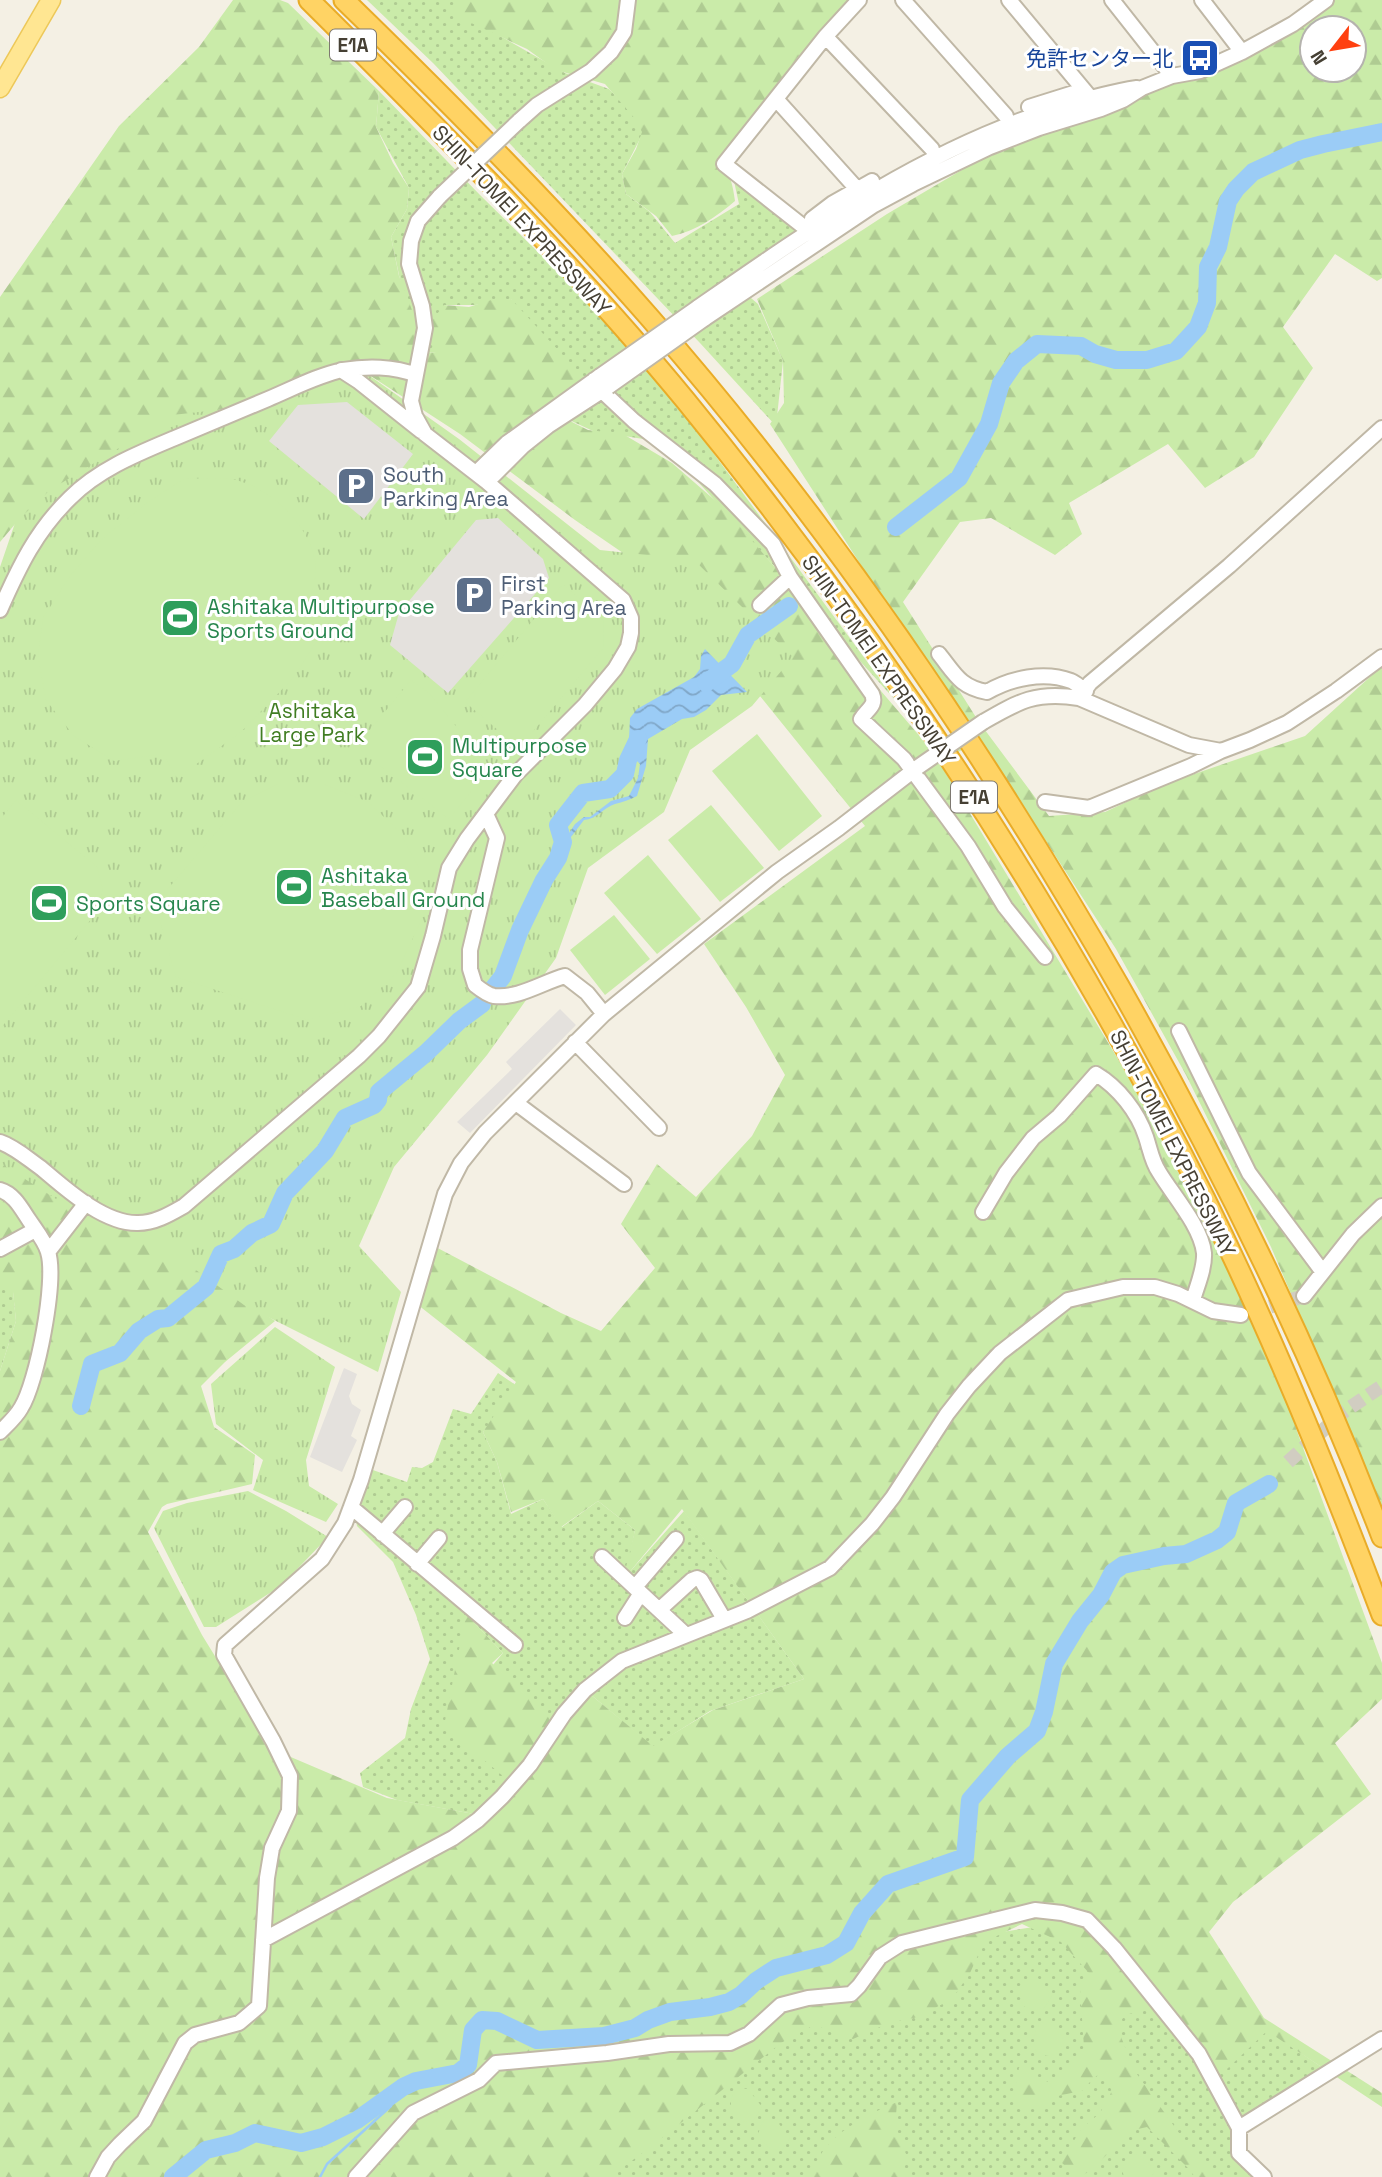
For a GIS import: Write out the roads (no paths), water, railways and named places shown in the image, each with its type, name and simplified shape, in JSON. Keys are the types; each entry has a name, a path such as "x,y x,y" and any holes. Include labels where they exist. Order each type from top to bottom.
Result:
{"highway":[{"name":"SHIN-TOMEI EXPRESSWAY","path":"344,0 501,155 578,237 725,407 859,582 920,668 985,766 1086,929 1202,1138 1306,1354 1382,1537"},
{"name":"SHIN-TOMEI EXPRESSWAY","path":"309,1 480,172 632,338 769,506 933,733 993,825 1113,1027 1207,1203 1290,1384 1341,1506 1382,1615"}],"main road":[{"path":"0,88 51,0"}],"street":[{"path":"425,434 415,416 411,401 425,328 422,306 409,264 411,241 418,221 440,196 519,121 591,71 611,52 624,32 628,0"},
{"path":"821,240 724,164 859,0"},
{"path":"903,0 1006,116"},
{"path":"1009,0 1101,109"},
{"path":"1112,0 1172,76"},
{"path":"1202,0 1242,52"},
{"path":"482,477 507,443 601,383 700,314 874,205 990,147 1039,128 1101,109 1142,88 1172,76 1200,71 1242,52 1293,24 1326,0"},
{"path":"826,37 932,149"},
{"path":"700,314 833,203 932,149 1052,99 1142,88"},
{"path":"806,228 964,144 1087,94"},
{"path":"776,99 857,189"},
{"path":"0,610 35,538 71,497 100,473 127,458 341,370 403,370 416,375"},
{"path":"0,1142 24,1156 86,1203 116,1219 138,1223 159,1219 184,1206 379,1036 418,987 449,868 515,775 585,705 615,669 628,647 631,618 623,600 482,477 341,370"},
{"path":"601,383 634,421 723,492 773,544 790,577 872,694 875,700 873,706 861,719 915,768 968,846 1004,907 1045,957"},
{"path":"97,2177 108,2157 144,2121 185,2043 195,2035 239,2023 259,2006 267,1878 272,1848 289,1811 290,1776 224,1655 225,1645 322,1559 335,1541 361,1480 446,1194 461,1163 485,1133 604,1014 777,872 839,828 915,768 1012,704 1041,695 1082,694 1090,684 1229,566 1382,428"},
{"path":"760,605 790,577"},
{"path":"939,654 964,685 977,690 987,692 1018,679 1046,677 1071,681 1082,694 1189,745 1221,751"},
{"path":"1045,802 1089,808 1191,766 1287,723 1382,657"},
{"path":"486,814 497,838 470,950 470,969 475,985 493,996 506,995 565,976 587,993 604,1014"},
{"path":"1179,1031 1249,1174 1322,1272"},
{"path":"576,1042 660,1128"},
{"path":"983,1212 1006,1173 1034,1138 1059,1116 1096,1074 1110,1082 1134,1112 1145,1133 1158,1171 1193,1224 1203,1250 1203,1261 1193,1300"},
{"path":"516,1103 624,1184"},
{"path":"0,1190 9,1193 22,1209 48,1252 50,1279 39,1362 22,1408 0,1432"},
{"path":"48,1252 86,1203"},
{"path":"1304,1296 1353,1234 1382,1206"},
{"path":"0,1249 35,1230"},
{"path":"263,1940 453,1839 478,1820 530,1765 564,1714 585,1690 622,1661 747,1611 830,1568 894,1497 947,1414 969,1386 1000,1353 1068,1300 1123,1287 1155,1287 1193,1300 1213,1311 1241,1315"},
{"path":"351,1507 514,1645"},
{"path":"382,1534 405,1507"},
{"path":"416,1564 439,1538"},
{"path":"625,1618 638,1590 676,1539"},
{"path":"603,1557 686,1635"},
{"path":"659,1610 697,1578 701,1580 724,1619"},
{"path":"356,2177 413,2113 479,2080 496,2063 607,2053 669,2044 730,2043 749,2034 781,2005 808,1998 851,1994 880,1957 902,1943 1035,1910 1062,1913 1087,1920 1114,1948 1199,2054 1239,2128 1239,2152 1264,2177"},
{"path":"1239,2128 1382,2039"}],"water":[{"path":"705,649 747,692 721,695 706,710 694,717 682,719 648,739 646,766 637,796 584,820 561,850 561,841 575,824 584,817 590,817 611,801 629,796 638,778 640,764 636,760 628,760 630,718 637,709 694,677 700,669 701,656"}],"waterway":[{"path":"896,527 959,478 989,424 1001,383 1016,361 1037,344 1081,346 1095,354 1116,360 1147,360 1176,351 1198,327 1207,303 1208,267 1218,247 1228,201 1236,189 1253,172 1300,150 1382,132"},
{"path":"706,683 732,664 748,635 789,606"},
{"path":"491,991 503,976 520,930 544,880 558,858 563,842 558,825 583,793 610,789 625,774 638,739"},
{"path":"81,1406 92,1364 120,1353 139,1331 158,1319 168,1318 206,1287 221,1254 234,1249 252,1233 271,1224 285,1193 325,1151 345,1118 374,1105 379,1092 482,1004"},
{"path":"173,2177 206,2150 235,2143 255,2133 301,2143 323,2137 357,2120 403,2087 416,2081 458,2073 468,2065 473,2030 482,2020 497,2021 537,2040 604,2036 635,2028 670,2012 729,2002 776,1968 827,1955 846,1943 862,1913 888,1884 965,1857 970,1800 1008,1756 1037,1731 1044,1712 1054,1664 1080,1621 1101,1595 1113,1572 1123,1565 1186,1554 1217,1540 1227,1532 1236,1503 1269,1484"},
{"path":"320,2177 327,2164 391,2106 393,2095"}],"tunnel":[{"path":"1250,1313 1304,1296"},
{"path":"1288,1462 1342,1413 1382,1386"}],"place":[{"name":"免許センター北","path":"1200,58"},
{"name":"South Parking Area","path":"356,486"},
{"name":"First Parking Area","path":"474,595"},
{"name":"Ashitaka Multipurpose Sports Ground","path":"180,618"},
{"name":"Multipurpose Square","path":"425,757"},
{"name":"Ashitaka Baseball Ground","path":"294,887"},
{"name":"Sports Square","path":"49,903"}],"park label":[{"name":"Ashitaka Large Park","path":"312,722"}]}
